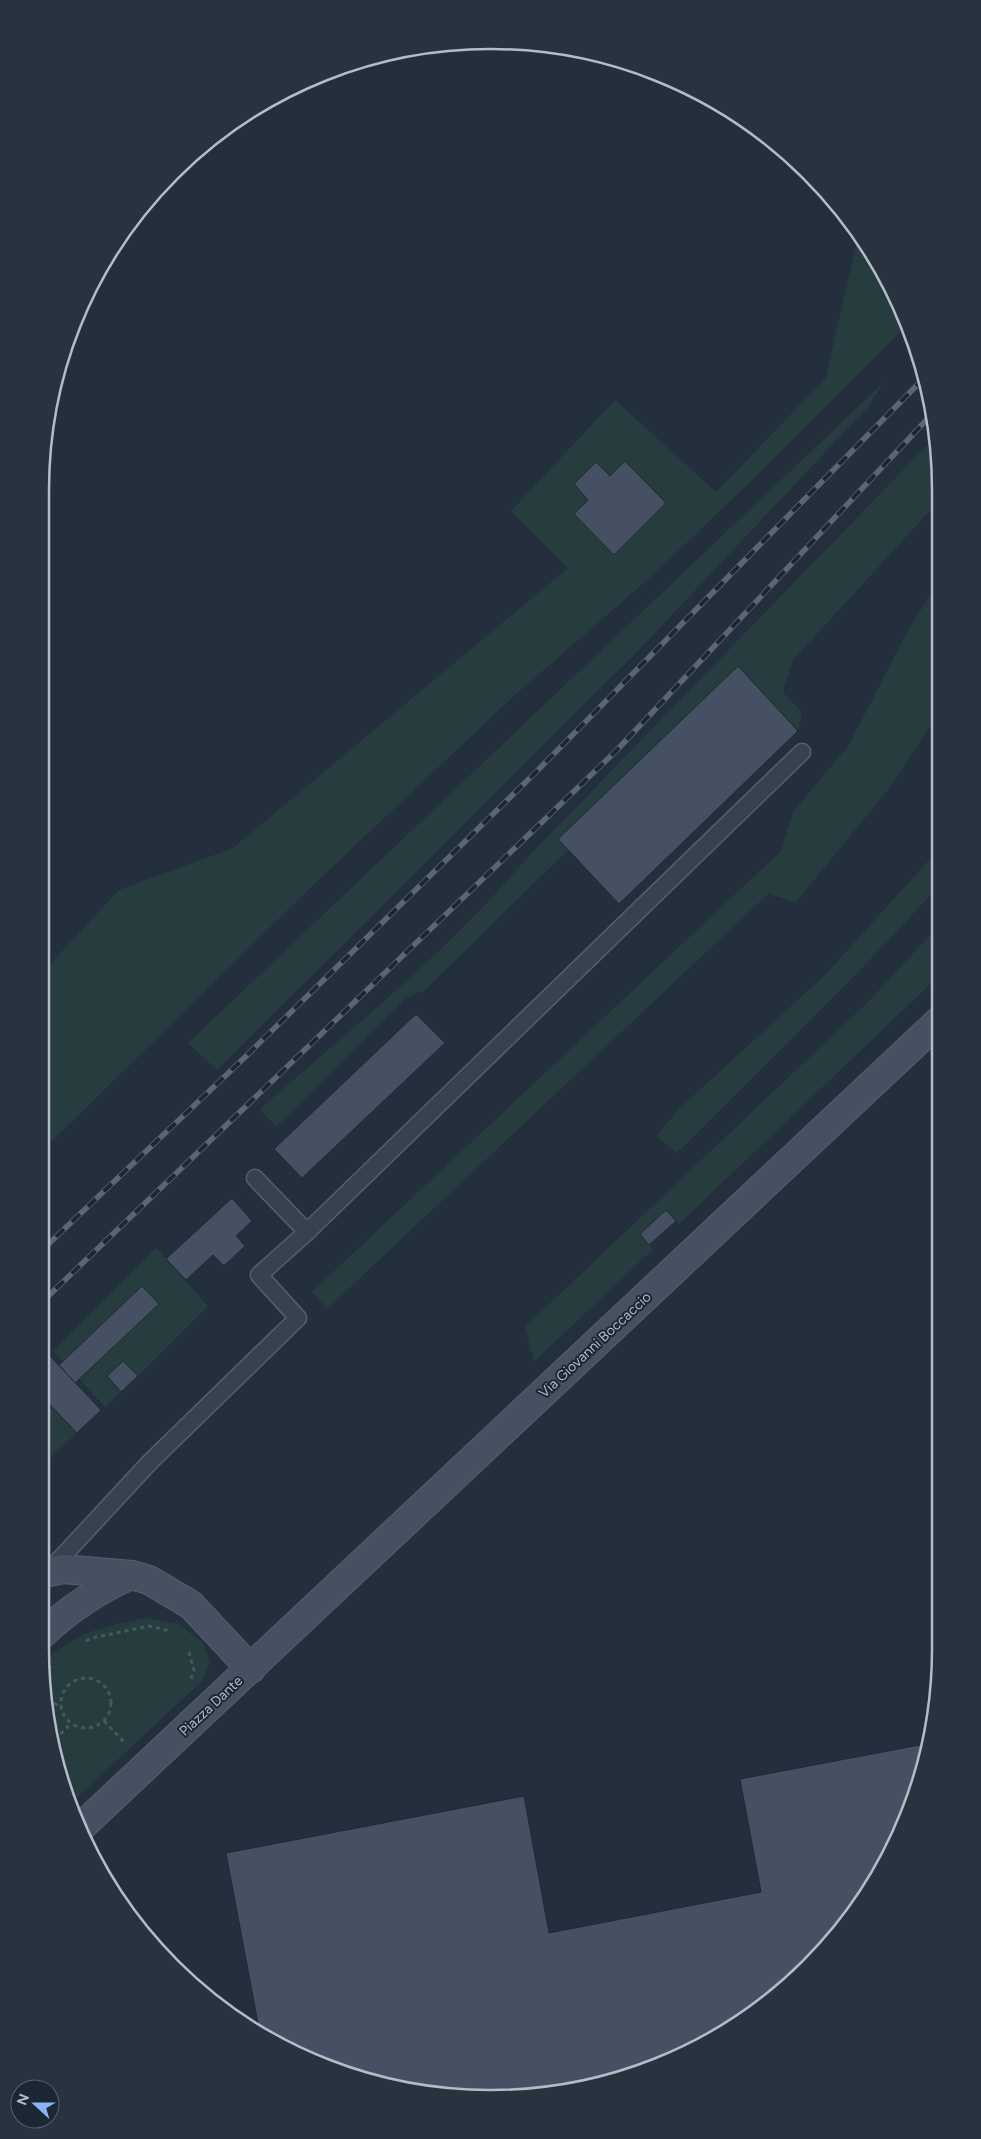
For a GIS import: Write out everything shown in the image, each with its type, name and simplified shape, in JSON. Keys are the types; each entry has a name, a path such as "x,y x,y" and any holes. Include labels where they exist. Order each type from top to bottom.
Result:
{"street":[{"name":"Via Giovanni Boccaccio","path":"251,1669 932,1028"},
{"name":"Piazza Dante","path":"49,1571 64,1569 132,1575 162,1586 191,1605 251,1669 85,1824"},
{"path":"49,1628 61,1617 95,1594 113,1583 132,1575"}],"lane":[{"path":"49,1567 150,1462 298,1318 259,1275 307,1232 802,752"},
{"path":"255,1178 307,1232"}],"path":[{"path":"85,1642 92,1638 149,1626 172,1632"},
{"path":"185,1647 191,1654 194,1670 191,1679"},
{"path":"50,1668 56,1661"},
{"path":"53,1702 62,1710 71,1723 88,1728 104,1721 111,1706 111,1697 108,1689 96,1679 80,1678 67,1687 61,1702 62,1710"},
{"path":"104,1721 125,1743"},
{"path":"58,1737 71,1723"}],"green space":[{"path":"856,243 887,295 902,330 749,483 653,575 515,695 309,889 49,1144 49,965 119,890 233,848 568,568 511,511 615,400 716,492 826,378"},
{"path":"883,383 867,408 636,653 217,1070 188,1043"},
{"path":"929,443 932,508 793,660 783,692 802,712 798,731 738,666 559,839 568,850 425,990 406,998 276,1127 260,1109 432,958 496,893 526,859"},
{"path":"932,592 932,723 891,786 796,902 768,894 327,1309 312,1292 781,851 793,812 849,745 907,632"},
{"path":"932,857 932,893 843,988 677,1153 656,1136 680,1108 826,974"},
{"path":"932,929 932,983 679,1224 666,1210 640,1234 653,1249 534,1362 525,1327 868,1002 930,935"},
{"path":"156,1248 208,1306 138,1376 123,1361 107,1376 121,1392 105,1407 53,1351"},
{"path":"49,1403 77,1433 49,1458"},
{"path":"146,1618 179,1624 203,1643 210,1662 202,1681 75,1799 57,1735 49,1658 77,1638 117,1624"}],"building":[{"path":"625,461 666,503 614,555 574,514 588,500 574,484 596,462 610,476"},
{"path":"738,666 798,731 619,904 558,839"},
{"path":"416,1014 445,1043 302,1178 274,1149"},
{"path":"232,1198 252,1221 236,1236 245,1246 224,1266 213,1255 186,1280 166,1259"},
{"path":"666,1210 676,1221 649,1245 640,1234"},
{"path":"142,1286 159,1304 75,1383 59,1365"},
{"path":"49,1355 101,1410 77,1433 49,1403"},
{"path":"123,1361 138,1376 121,1392 107,1376"},
{"path":"922,1745 909,1790 887,1844 858,1894 823,1940 782,1981 759,1999 736,2016 686,2045 632,2067 577,2082 519,2089 462,2089 404,2082 349,2067 295,2045 258,2024 226,1853 524,1796 549,1933 761,1892 740,1779"}],"railway":[{"path":"49,1243 241,1061 537,771 919,383"},
{"path":"49,1295 617,750 926,420"}]}
